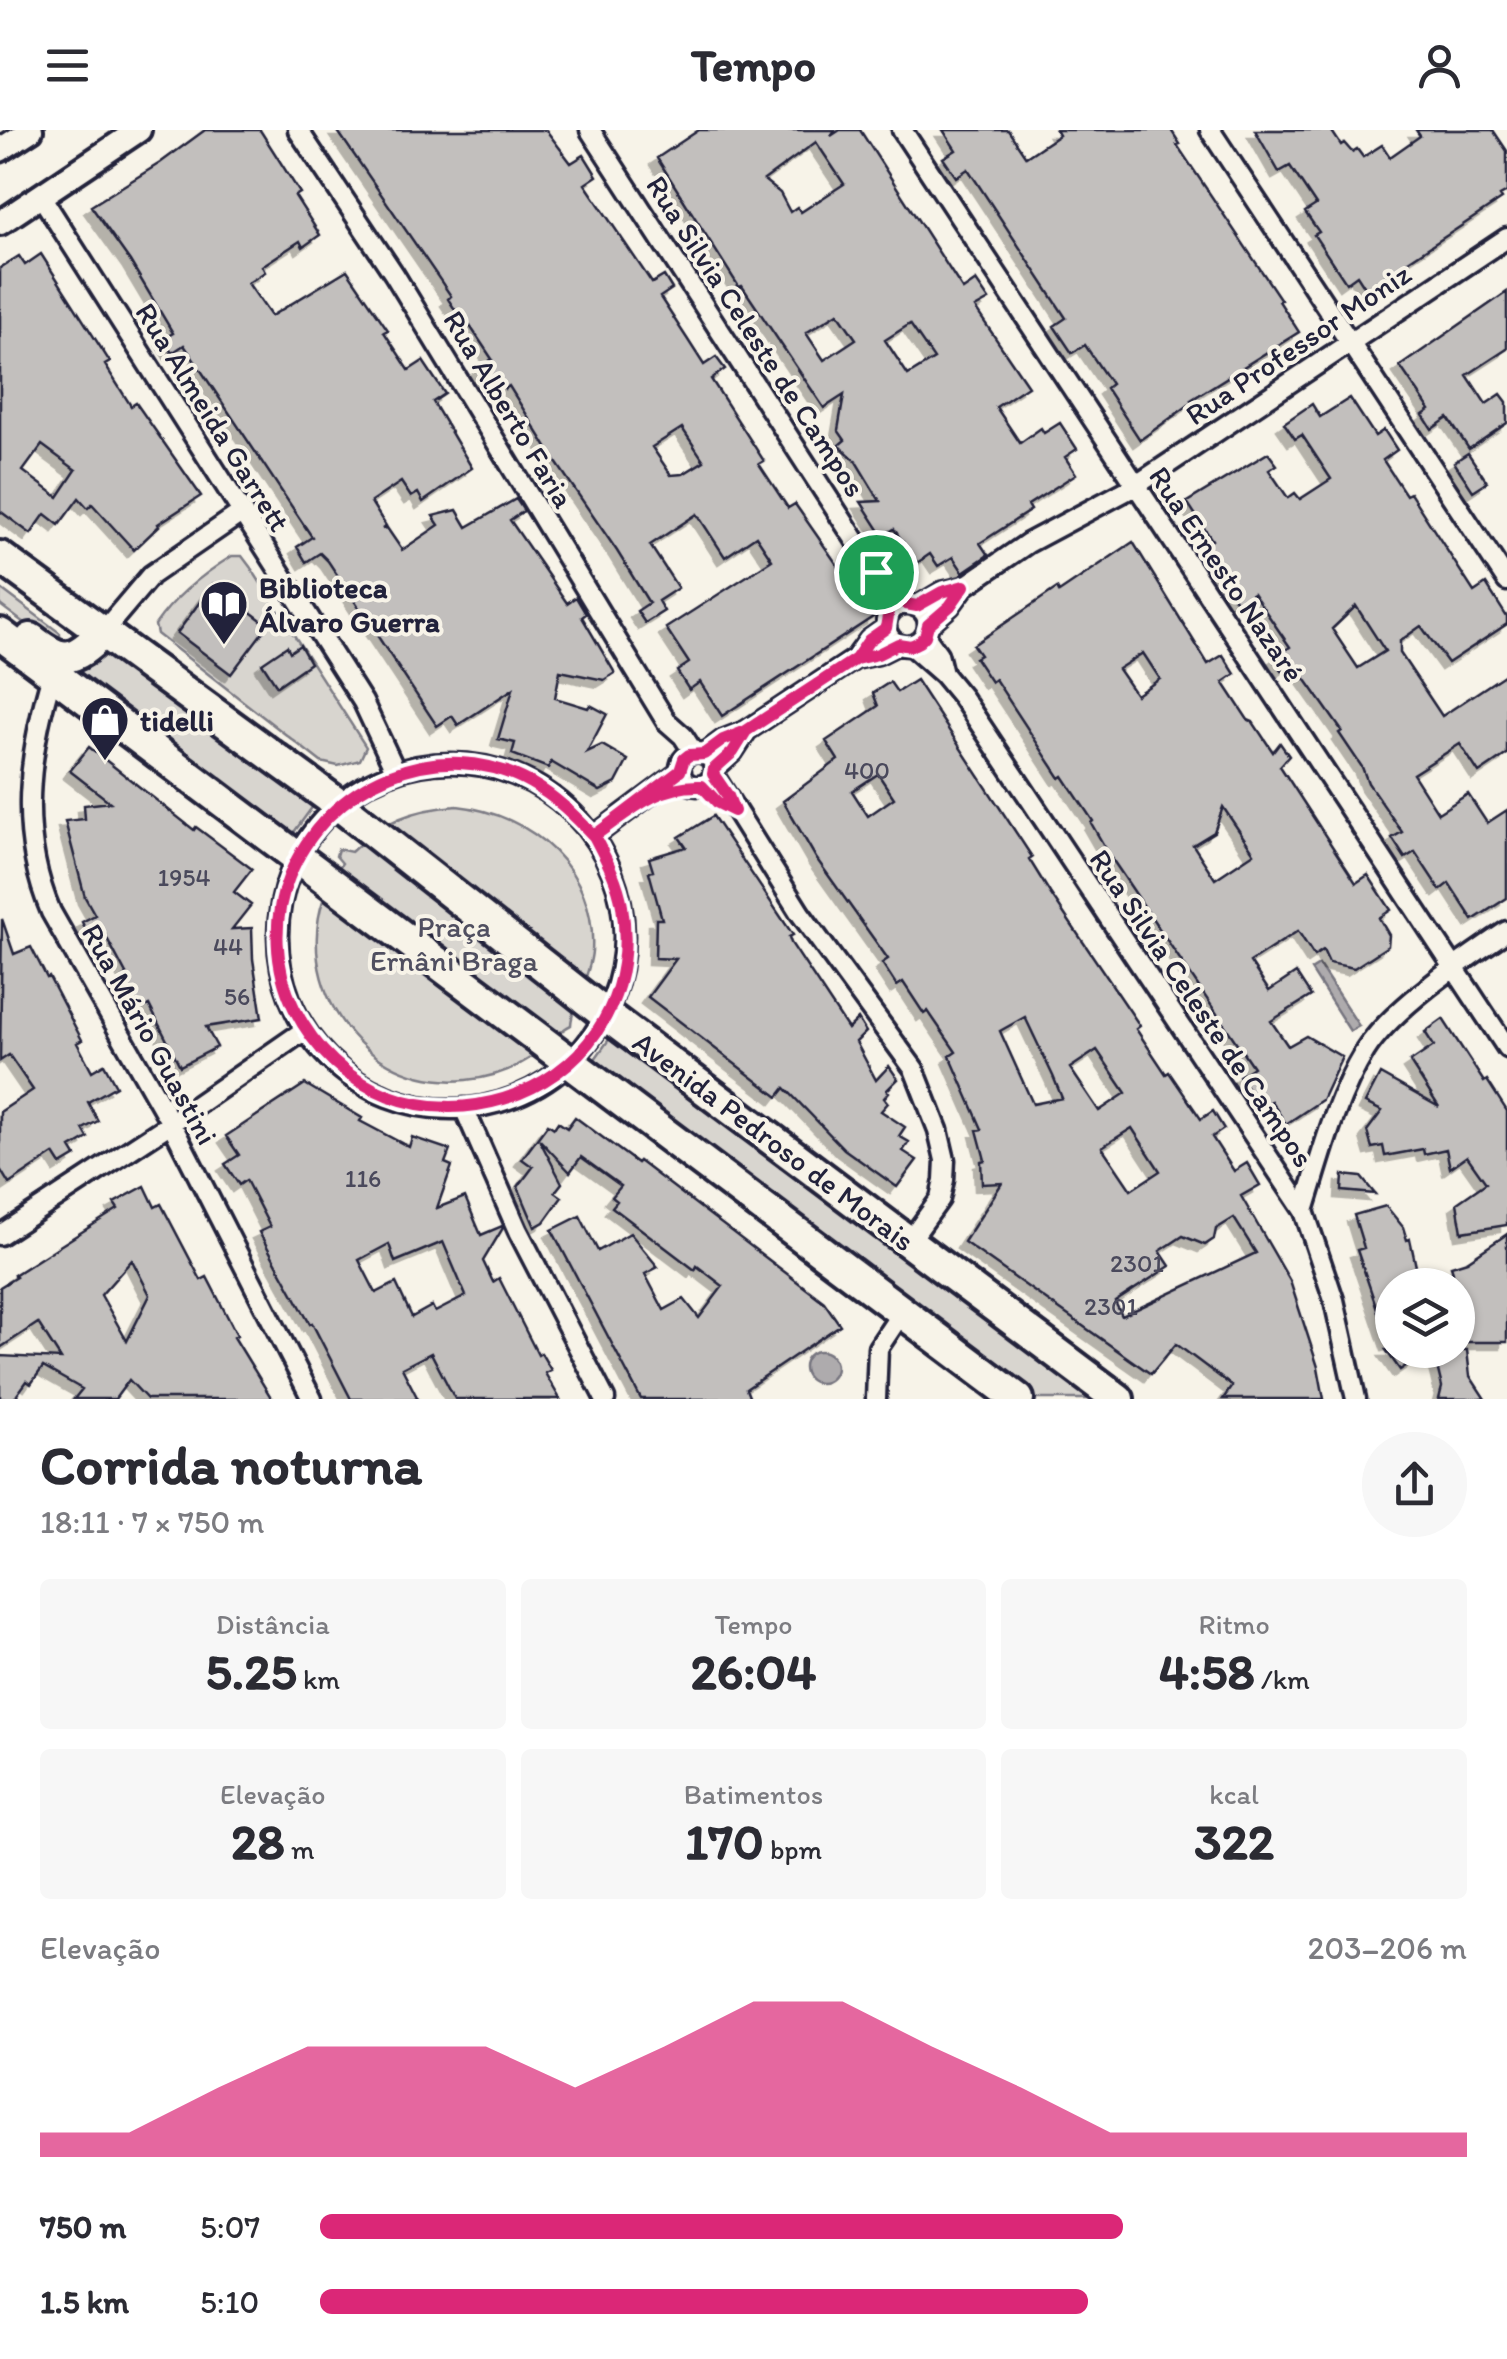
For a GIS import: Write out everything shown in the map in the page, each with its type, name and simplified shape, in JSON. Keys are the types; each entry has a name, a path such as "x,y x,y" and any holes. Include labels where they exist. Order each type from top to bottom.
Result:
{"highway":[{"name":"Avenida Pedroso de Morais","path":"0,557 338,804 606,1014 1118,1399"},
{"path":"0,616 55,657 74,655 101,634"},
{"name":"Avenida Pedroso de Morais","path":"0,634 1018,1399"}],"street":[{"path":"0,150 32,130"},
{"path":"0,223 139,130"},
{"name":"Rua Alberto Faria","path":"298,130 394,274 666,721 683,736 697,769 728,796 800,913 914,1069 938,1130 944,1180 940,1199 909,1242"},
{"name":"Rua Silvia Celeste de Campos","path":"590,130 876,572 888,622"},
{"name":"Rua Ernesto Nazaré","path":"902,130 1507,1048"},
{"path":"1210,130 1507,582"},
{"name":"Rua Almeida Garrett","path":"42,196 363,702 396,772"},
{"name":"Rua Professor Moniz","path":"856,659 897,607 964,586 1028,543 1135,486 1507,238"},
{"path":"101,634 151,575 241,513"},
{"name":"Rua Silvia Celeste de Campos","path":"876,572 924,612 916,638 938,654 944,674 996,746 1304,1211 1334,1300 1356,1399"},
{"name":"Rua Professor Moniz","path":"594,836 656,792 733,752 746,731 856,659 916,638 950,606 964,586"},
{"path":"888,622 916,638"},
{"name":"Rua Mário Guastini","path":"52,675 38,725 29,823 37,873 51,912 171,1123 312,1399"},
{"path":"446,764 497,769 528,781 557,799 594,836 614,876 625,932 617,988 606,1014 570,1062 539,1086 502,1102 464,1108 426,1107 391,1098 358,1082 329,1058 306,1030 284,980 277,926 283,890 297,856 338,804 396,772 446,764"},
{"path":"1304,1211 1345,1088 1368,1047 1454,966 1507,932"},
{"path":"0,1235 306,1030"},
{"path":"464,1108 518,1232 604,1399"},
{"path":"876,1399 878,1348 902,1312"}],"green space":[{"path":"232,556 242,556 251,568 366,747 360,760 338,766 321,762 157,634 155,625 171,605"},
{"path":"0,588 60,633 60,644 53,645 0,605"},
{"path":"99,647 316,802 289,839 73,678"},
{"name":"Praça Ernâni Braga","path":"457,806 510,821 554,851 584,895 591,922 592,951 571,1025 521,1064 494,1075 466,1080 425,1078 388,1064 358,1041 335,1011 321,976 317,938 323,900 342,863 336,856 338,849 351,852 375,832 413,814"},
{"path":"615,1031 1099,1399 1032,1399 590,1066"}],"shaded area":[{"path":"1319,965 1359,1026 1350,1031 1311,970"},
{"path":"820,1351 831,1356 836,1367 831,1378 820,1383 809,1378 804,1367 809,1356"}],"building":[{"path":"205,130 260,130 300,193 295,196 320,235 303,247 300,241 262,266 265,272 248,283 271,316 347,270 388,330 384,332 409,370 423,361 445,394 433,402 472,468 423,502 418,493 411,497 401,482 371,502 386,526 382,529 387,528 402,550 439,525 433,516 457,510 467,527 516,499 524,511 510,520 567,603 576,597 586,614 582,617 615,673 604,680 560,671 555,698 588,708 590,705 607,714 587,752 602,745 628,760 616,783 600,791 551,762 548,768 512,754 515,743 498,739 513,689 458,725 452,716 437,726 328,561 320,553 306,562 297,547 312,537 184,345 172,353 163,339 173,333 91,206"},
{"path":"337,130 546,130 571,163 584,155 597,176 585,184 652,283 664,276 672,289 660,297 704,365 716,357 725,369 711,379 764,461 759,464 788,508 795,504 852,586 863,579 870,598 864,602 873,617 722,716 700,682 689,690 677,671 689,663 666,628 772,560 756,536 725,557 697,514 650,545 678,588 658,601 664,611 645,623 637,611 649,603 509,386 505,389 496,375 486,382 477,369 492,359 448,299 451,296","holes":["682,428 704,461 683,474 671,475 652,447"]},
{"path":"699,130 835,130 831,136 840,130 860,130 963,290 976,281 989,300 975,308 1028,386 996,407 1020,443 1041,428 1044,433 1060,423 1077,449 1065,457 1076,474 980,543 988,555 963,572 953,557 938,566 930,554 917,563 894,529 883,536 861,502 880,501 855,460 839,445 845,440 838,430 844,395 824,408 742,286 739,287 657,158","holes":["816,142 844,184 801,212 797,207 790,212 780,193 764,180","838,313 856,339 824,360 806,333","910,324 934,359 908,375 885,340"]},
{"path":"943,130 1008,130 1026,157 1059,135 1056,130 1171,130 1299,332 1191,400 1140,440 1106,388 1111,384 1085,345 1072,353 1054,326 1066,318 968,169 956,177 943,158 956,150"},
{"path":"1255,130 1331,130 1341,145 1344,143 1352,152 1357,149 1363,157 1382,145 1390,157 1420,136 1416,130 1493,130 1507,151 1507,192 1366,289 1357,275 1346,283 1314,235 1319,232 1305,212 1316,205 1290,166 1279,172"},
{"path":"41,254 110,362 105,365 131,406 136,403 201,496 158,524 134,550 92,504 88,508 79,498 59,525 45,514 31,534 0,511 0,268 19,256 25,265","holes":["42,445 76,470 58,497 23,471"]},
{"path":"1507,292 1507,349 1467,375 1486,404 1501,394 1507,402 1507,423 1469,449 1448,418 1432,429 1423,415 1430,410 1400,366"},
{"path":"1350,398 1375,436 1384,430 1397,450 1383,460 1406,495 1410,493 1474,592 1486,584 1507,617 1507,624 1448,663 1421,626 1400,641 1400,653 1442,716 1507,673 1507,754 1479,773 1460,744 1413,774 1438,813 1468,794 1487,823 1507,810 1507,898 1473,920 1449,883 1440,890 1415,852 1405,858 1392,838 1402,832 1368,783 1339,733 1342,731 1294,663 1282,671 1273,658 1290,647 1253,593 1237,603 1201,548 1212,540 1187,502 1268,453 1277,465 1269,470 1288,498 1295,493 1300,499 1331,479 1302,435 1295,439 1284,423 1312,404 1320,417","holes":["1356,606 1385,651 1358,668 1332,629"]},
{"path":"1468,453 1487,482 1473,491 1454,462"},
{"path":"1133,542 1208,664 1223,655 1235,674 1223,682 1273,752 1280,743 1289,756 1280,766 1356,883 1368,875 1391,910 1379,918 1389,935 1388,946 1354,968 1329,963 1323,950 1314,956 1298,931 1250,962 1269,991 1296,973 1311,996 1271,1021 1288,1046 1306,1036 1342,1057 1322,1100 1286,1124 1271,1101 1261,1108 1239,1076 1253,1067 1110,856 1093,821 1063,776 1060,778 995,679 991,682 975,658 980,655 973,645 1057,588 1059,592","holes":["1143,653 1160,679 1136,695 1118,669","1223,807 1254,853 1215,879 1193,845 1214,832"]},
{"path":"213,584 268,625 231,674 177,633"},
{"path":"300,645 310,663 277,686 262,663 287,646 290,652"},
{"path":"916,680 1032,857 1029,859 1050,893 1140,1026 1136,1029 1166,1074 1169,1072 1201,1119 1213,1111 1224,1129 1212,1137 1234,1171 1247,1163 1260,1185 1241,1196 1290,1281 1318,1367 1324,1399 1223,1399 1232,1386 1176,1344 1151,1374 964,1242 1002,1183 982,1184 981,1161 985,1160 977,1130 982,1129 950,1056 956,1052 903,982 897,986 882,963 888,959 816,858 783,801 838,760 826,741 878,706 873,693 890,682 897,692","holes":["878,774 894,798 868,816 852,791","1025,1017 1062,1098 1033,1104 1000,1031","1097,1050 1126,1093 1099,1111 1070,1068","1132,1128 1160,1171 1131,1190 1102,1147","1234,1218 1256,1253 1122,1316 1115,1302 1170,1266 1160,1251 1183,1236 1205,1245 1214,1239 1216,1229"]},
{"path":"89,747 194,830 196,827 252,869 234,892 251,905 232,929 252,928 262,1018 206,1027 217,1047 180,1066 149,1005 139,1010 123,978 127,976 102,929 89,936 82,922 95,915 85,897 65,821 85,819 84,805 110,802 70,771"},
{"path":"713,816 793,935 789,937 791,943 848,1029 858,1019 866,1032 856,1042 876,1080 889,1066 898,1079 887,1090 884,1098 888,1103 881,1111 905,1127 899,1136 909,1142 903,1151 917,1160 897,1187 844,1149 785,1088 778,1097 648,997 676,959 655,958 656,919 662,919 649,858 686,847 679,837"},
{"path":"2,919 14,954 31,947 49,977 82,1040 77,1043 92,1071 104,1064 116,1086 88,1102 98,1121 83,1129 88,1138 71,1148 76,1156 61,1165 54,1154 9,1184 0,1169 0,1112 33,1090 9,1055 0,1061"},
{"path":"1443,1019 1507,1111 1507,1225 1462,1232 1457,1203 1486,1183 1467,1156 1450,1168 1446,1149 1385,1156 1383,1146 1372,1148 1367,1131 1382,1111 1365,1103 1380,1074 1439,1107 1410,1062 1434,1046 1425,1032"},
{"path":"305,1084 362,1118 360,1121 409,1147 412,1137 450,1150 445,1163 452,1166 437,1208 465,1197 481,1235 502,1226 483,1261 493,1282 499,1278 538,1355 541,1353 551,1370 545,1373 560,1399 455,1399 431,1353 402,1368 418,1399 351,1399 259,1232 270,1227 246,1180 239,1185 225,1164 239,1155 226,1136","holes":["443,1242 466,1296 435,1312 432,1306 412,1317 396,1283 376,1293 359,1260 389,1244 395,1262"]},
{"path":"575,1117 824,1302 840,1325 746,1389 750,1399 641,1399 552,1230 580,1216 598,1251 630,1233 658,1267 645,1274 664,1310 684,1299 699,1318 723,1286 697,1266 695,1270 612,1207 617,1201 612,1197 621,1186 581,1157 570,1172 539,1139 562,1183 555,1192 562,1197 544,1222 535,1227 518,1187 533,1167 522,1159 548,1124 554,1128 558,1122 567,1128"},
{"path":"1343,1175 1361,1177 1375,1194 1342,1191"},
{"path":"145,1186 155,1207 161,1204 201,1280 207,1277 237,1335 234,1337 272,1399 147,1399 129,1380 115,1399 74,1399 82,1389 43,1367 14,1399 0,1399 0,1356 61,1359 38,1323 0,1348 0,1287 118,1209 114,1203","holes":["132,1260 150,1295 127,1341 101,1295"]},
{"path":"1386,1206 1403,1227 1407,1240 1410,1239 1416,1268 1375,1268 1375,1303 1357,1250 1364,1248 1354,1215"},
{"path":"1507,1234 1507,1342 1475,1342 1475,1268 1451,1266 1467,1261"},
{"path":"1437,1368 1469,1368 1485,1399 1439,1399 1442,1387"}],"place":[{"name":"Biblioteca Álvaro Guerra","path":"224,646"},
{"name":"tidelli","path":"105,762"}],"route":[{"path":"876,572 888,616 886,628 869,640 856,659 746,731 723,740 704,754 689,755 680,771 656,792 594,836 557,799 528,781 497,769 463,764 430,764 396,772 338,804 297,856 283,890 277,926 279,962 289,998 306,1030 329,1058 358,1082 391,1098 426,1107 464,1108 502,1102 539,1086 570,1062 606,1014 623,960 622,903 614,876 594,836 656,792 688,784 702,786 718,803 734,811 713,774 746,731 856,659 898,644 911,646 919,642 928,625 950,606 964,586 942,592 917,606 906,604 893,584 876,572"}]}
